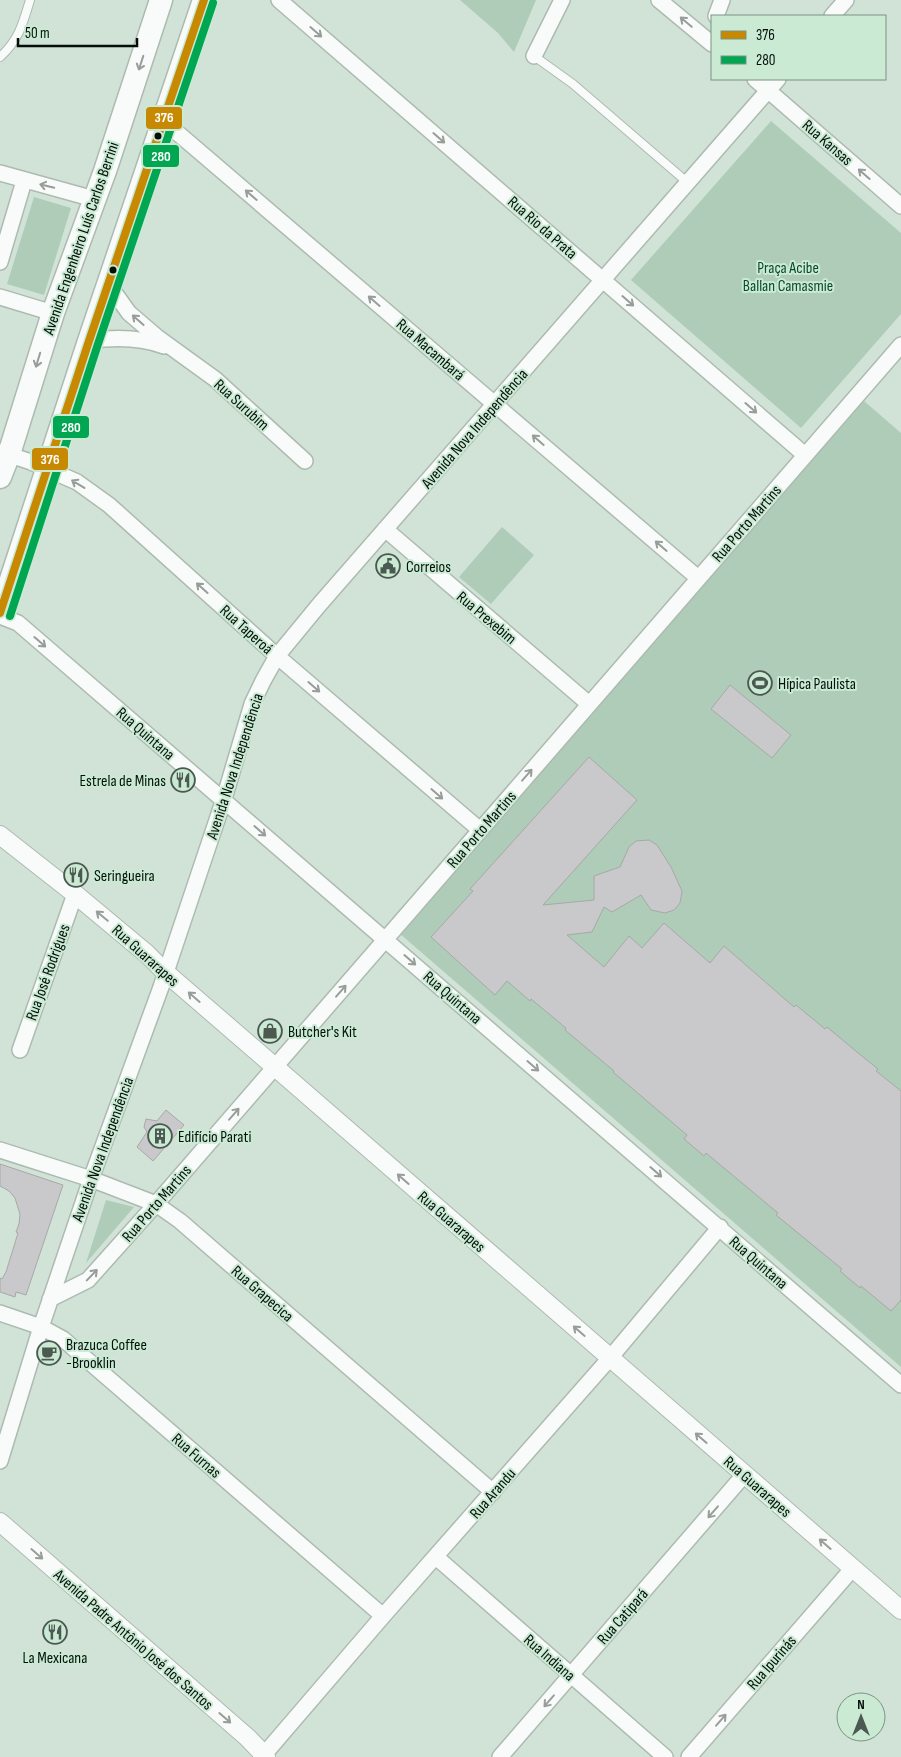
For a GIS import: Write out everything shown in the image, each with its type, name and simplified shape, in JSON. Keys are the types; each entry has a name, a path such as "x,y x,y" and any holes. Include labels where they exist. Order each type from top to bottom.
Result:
{"main road":[{"name":"Avenida Engenheiro Luís Carlos Berrini","path":"0,476 4,453 131,94 161,0"},
{"path":"0,614 89,341 204,0"}],"street":[{"name":"Rua Rio da Prata","path":"279,0 805,455"},
{"path":"534,56 562,0"},
{"path":"659,0 711,38"},
{"path":"716,15 722,0"},
{"path":"833,15 846,0"},
{"name":"Rua Kansas","path":"756,80 901,206"},
{"name":"Avenida Nova Independência","path":"0,1461 50,1299 91,1179 161,987 224,799 252,704 277,656 602,279 777,80"},
{"name":"Rua Macambará","path":"163,124 180,135 698,578"},
{"path":"0,173 94,199"},
{"path":"0,262 24,180"},
{"name":"Rua Surubim","path":"109,281 121,303 130,312 176,351 215,378 305,461"},
{"path":"0,297 53,313"},
{"name":"Rua Surubim","path":"89,341 108,338 133,338 162,345 176,351"},
{"name":"Rua Porto Martins","path":"50,1299 88,1280 156,1204 901,345"},
{"name":"Rua Taperoá","path":"4,453 31,462 77,482 109,505 277,656 480,830"},
{"name":"Rua Prexebim","path":"385,529 589,704"},
{"name":"Rua Quintana","path":"0,614 18,623 224,799 901,1385"},
{"name":"Rua Guararapes","path":"0,835 147,954 165,972 901,1610"},
{"name":"Rua José Rodrigues","path":"20,1050 75,894"},
{"name":"Rua Grapecica","path":"0,1150 91,1179 156,1204 180,1221 493,1492"},
{"name":"Rua Arandu","path":"264,1756 383,1616 610,1358 720,1227"},
{"name":"Rua Furnas","path":"0,1313 41,1327 63,1339 383,1616"},
{"name":"Rua Catipará","path":"500,1757 744,1475"},
{"name":"Avenida Padre Antônio José dos Santos","path":"0,1522 243,1733 264,1756"},
{"name":"Rua Indiana","path":"436,1557 665,1757"},
{"name":"Rua Ipurinás","path":"689,1757 853,1568"}],"lane":[{"path":"0,57 12,46 21,29 30,0"},
{"path":"534,56 573,84 688,182"}],"green space":[{"path":"460,0 536,0 514,52 498,33"},
{"name":"Praça Acibe Ballan Camasmie","path":"771,121 901,233 901,314 801,428 631,280"},
{"path":"34,197 71,208 44,295 7,284"},
{"name":"Hípica Paulista","path":"864,401 901,433 901,1367 399,933"},
{"path":"502,527 534,555 491,604 459,577"},
{"path":"106,1200 134,1207 86,1263"}],"building":[{"path":"730,685 791,735 772,758 711,709"},
{"path":"589,757 637,800 543,905 594,900 594,876 620,867 629,847 636,841 649,840 657,845 671,867 682,891 680,903 674,910 665,913 651,910 641,895 612,912 604,907 592,932 567,935 604,967 629,936 642,948 664,923 710,963 724,946 794,1007 796,1005 825,1029 827,1027 878,1069 876,1071 901,1091 901,1300 891,1311 840,1271 842,1269 776,1215 778,1213 706,1153 704,1156 684,1139 687,1135 531,999 530,1001 507,981 495,995 431,937 473,891 470,889"},
{"name":"Edifício Parati","path":"166,1110 184,1125 153,1161 137,1147 147,1132 144,1127 146,1119 157,1121"},
{"path":"0,1164 63,1185 26,1295 16,1292 15,1297 0,1292 0,1278 2,1279 6,1272 18,1233 16,1232 20,1214 15,1198 9,1191 0,1186"}],"transit line":[{"name":"376","path":"0,613 204,0"},
{"name":"280","path":"10,616 98,344 213,3"}],"place":[{"name":"Correios","path":"388,566"},
{"name":"Hípica Paulista","path":"760,683"},
{"name":"Estrela de Minas","path":"183,780"},
{"name":"Seringueira","path":"76,875"},
{"name":"Butcher's Kit","path":"270,1031"},
{"name":"Edifício Parati","path":"160,1136"},
{"name":"Brazuca Coffee -Brooklin","path":"49,1353"},
{"name":"La Mexicana","path":"55,1632"}]}
